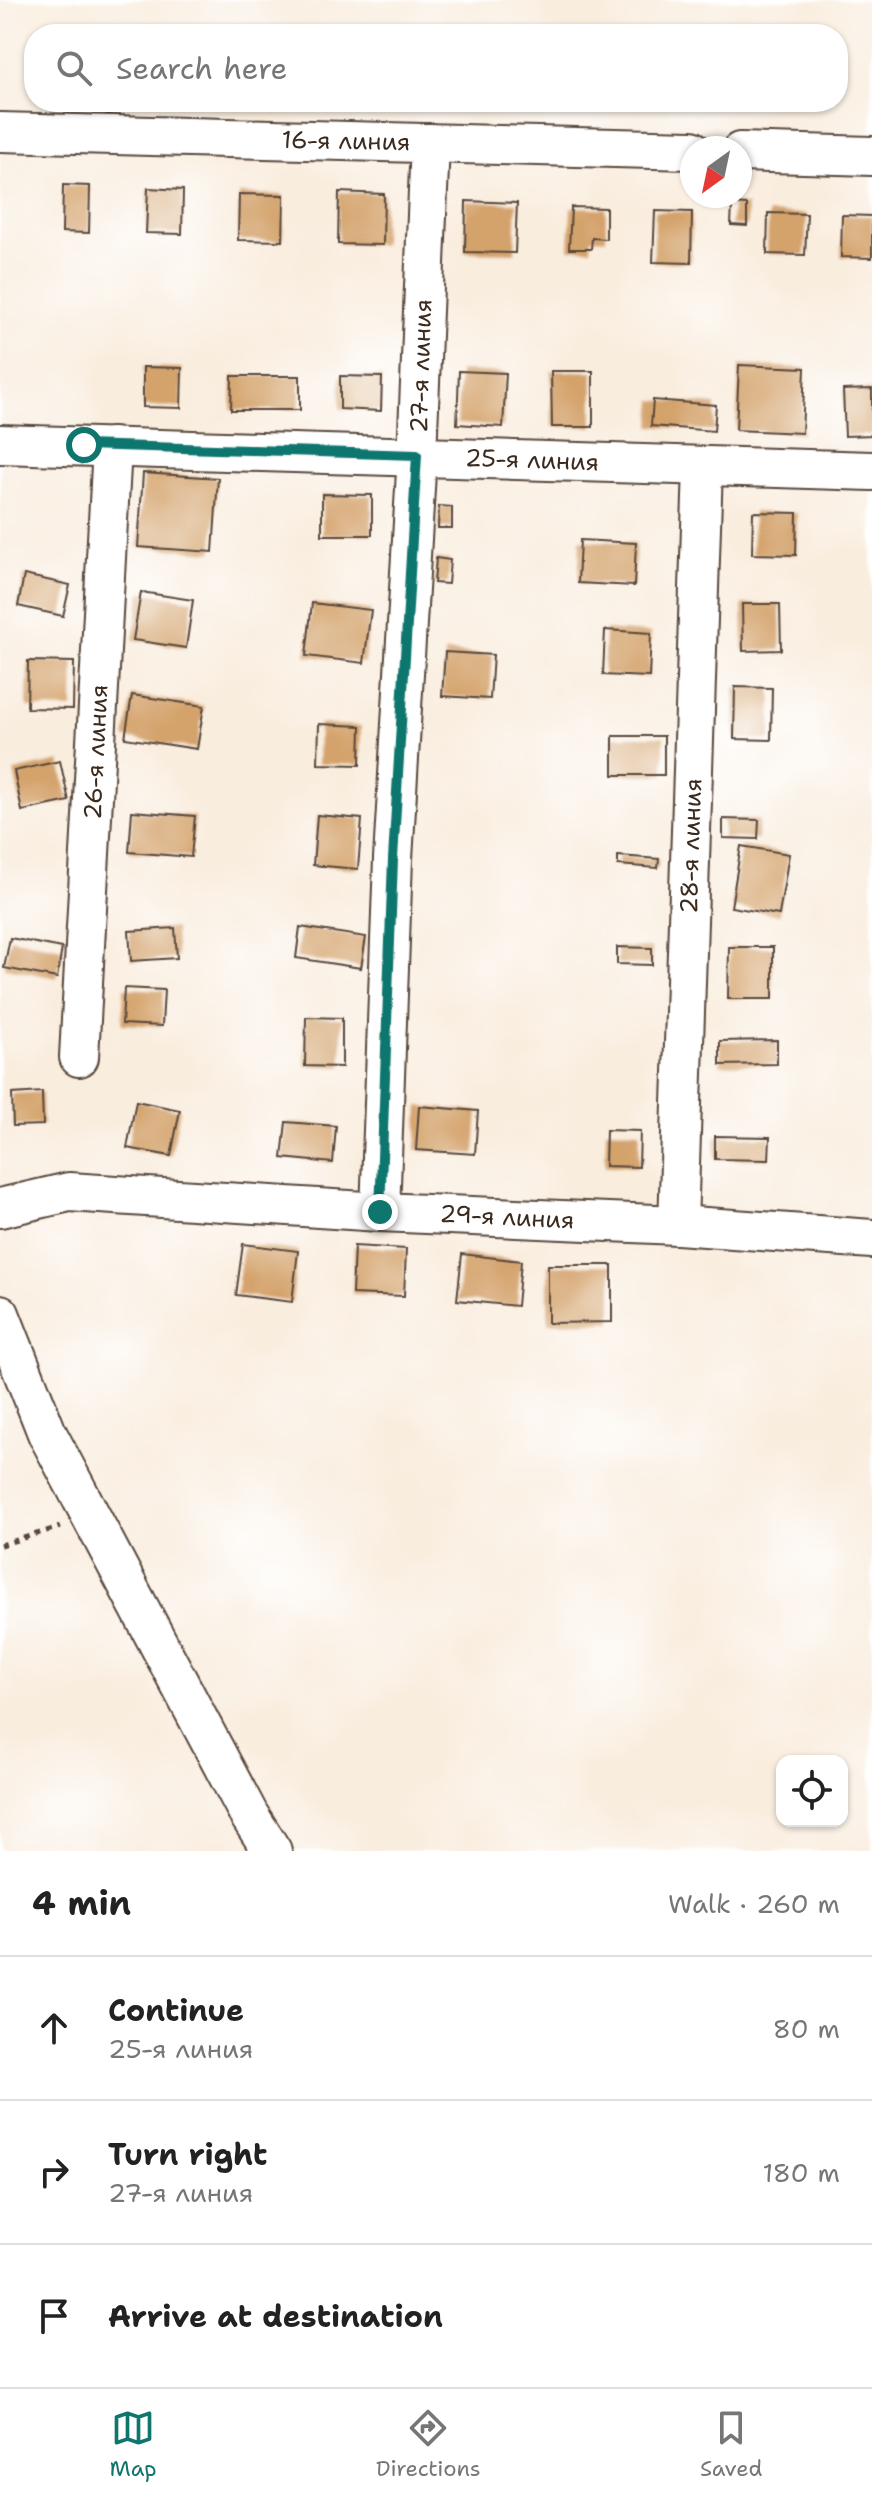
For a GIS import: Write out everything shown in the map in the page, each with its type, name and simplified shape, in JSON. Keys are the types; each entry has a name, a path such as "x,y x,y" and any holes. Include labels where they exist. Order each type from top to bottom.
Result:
{"street":[{"name":"16-я линия","path":"0,132 680,150"},
{"name":"27-я линия","path":"380,1212 393,859 417,455 430,143"},
{"path":"752,152 872,156"},
{"name":"25-я линия","path":"0,444 872,471"},
{"name":"26-я линия","path":"79,1057 112,447"},
{"name":"28-я линия","path":"678,1225 703,467"},
{"name":"29-я линия","path":"0,1208 69,1192 380,1212 678,1225 872,1239"},
{"path":"0,1314 47,1433 249,1815 272,1851"}],"path":[{"path":"0,1545 92,1518"}],"building":[{"path":"63,185 90,186 89,233 62,232"},
{"path":"148,188 183,190 182,234 146,233"},
{"path":"339,192 384,194 383,245 338,244"},
{"path":"239,194 284,195 283,241 238,240"},
{"path":"466,201 517,203 515,253 465,252"},
{"path":"571,207 606,208 606,239 592,238 591,249 569,249"},
{"path":"732,208 747,208 747,226 731,225"},
{"path":"655,211 692,212 691,263 653,262"},
{"path":"768,213 807,214 805,255 767,254"},
{"path":"842,215 872,216 872,258 841,257"},
{"path":"739,365 805,368 802,433 736,430"},
{"path":"143,367 182,368 181,408 143,407"},
{"path":"459,371 506,373 503,427 457,424"},
{"path":"551,371 593,371 593,427 552,427"},
{"path":"232,376 300,376 300,410 231,410"},
{"path":"340,376 382,377 381,411 340,409"},
{"path":"872,389 872,435 845,436 843,390"},
{"path":"653,400 716,405 714,431 651,426"},
{"path":"143,473 218,478 213,552 138,547"},
{"path":"322,494 372,495 372,535 322,535"},
{"path":"439,506 452,507 452,528 438,528"},
{"path":"753,512 797,513 796,555 752,554"},
{"path":"580,540 636,543 634,586 578,583"},
{"path":"436,558 450,560 448,584 434,583"},
{"path":"24,575 70,585 63,616 18,606"},
{"path":"141,592 193,600 186,648 133,640"},
{"path":"312,603 371,610 364,663 306,656"},
{"path":"742,604 780,604 781,650 743,651"},
{"path":"605,630 651,633 649,677 603,675"},
{"path":"445,652 493,655 490,699 442,696"},
{"path":"28,661 74,662 73,709 27,708"},
{"path":"735,687 772,688 771,740 734,739"},
{"path":"132,695 204,706 197,749 125,738"},
{"path":"319,724 361,726 360,765 318,764"},
{"path":"613,736 664,736 664,775 613,775"},
{"path":"60,761 69,801 22,811 14,771"},
{"path":"132,811 195,816 191,857 129,852"},
{"path":"317,815 362,819 358,869 313,865"},
{"path":"723,819 759,820 758,839 723,838"},
{"path":"741,846 789,854 779,915 731,907"},
{"path":"618,856 659,859 658,868 618,865"},
{"path":"300,927 366,937 361,968 296,958"},
{"path":"175,928 177,958 131,961 129,931"},
{"path":"10,938 62,948 57,978 4,968"},
{"path":"617,947 652,948 652,965 617,964"},
{"path":"729,947 773,947 773,999 728,999"},
{"path":"124,988 164,990 162,1026 122,1024"},
{"path":"306,1017 342,1018 342,1067 305,1066"},
{"path":"777,1040 777,1064 720,1065 720,1041"},
{"path":"42,1092 43,1125 13,1126 12,1094"},
{"path":"136,1101 180,1110 171,1156 127,1148"},
{"path":"419,1106 478,1111 475,1154 416,1150"},
{"path":"286,1122 336,1126 333,1163 282,1158"},
{"path":"606,1130 640,1131 639,1167 605,1166"},
{"path":"715,1136 770,1137 769,1160 715,1159"},
{"path":"243,1244 298,1251 292,1302 236,1295"},
{"path":"354,1246 406,1249 404,1296 352,1294"},
{"path":"462,1254 521,1261 517,1306 457,1300"},
{"path":"548,1265 612,1265 612,1322 548,1323"}],"route":[{"path":"84,445 417,455 393,859 380,1212"}]}
